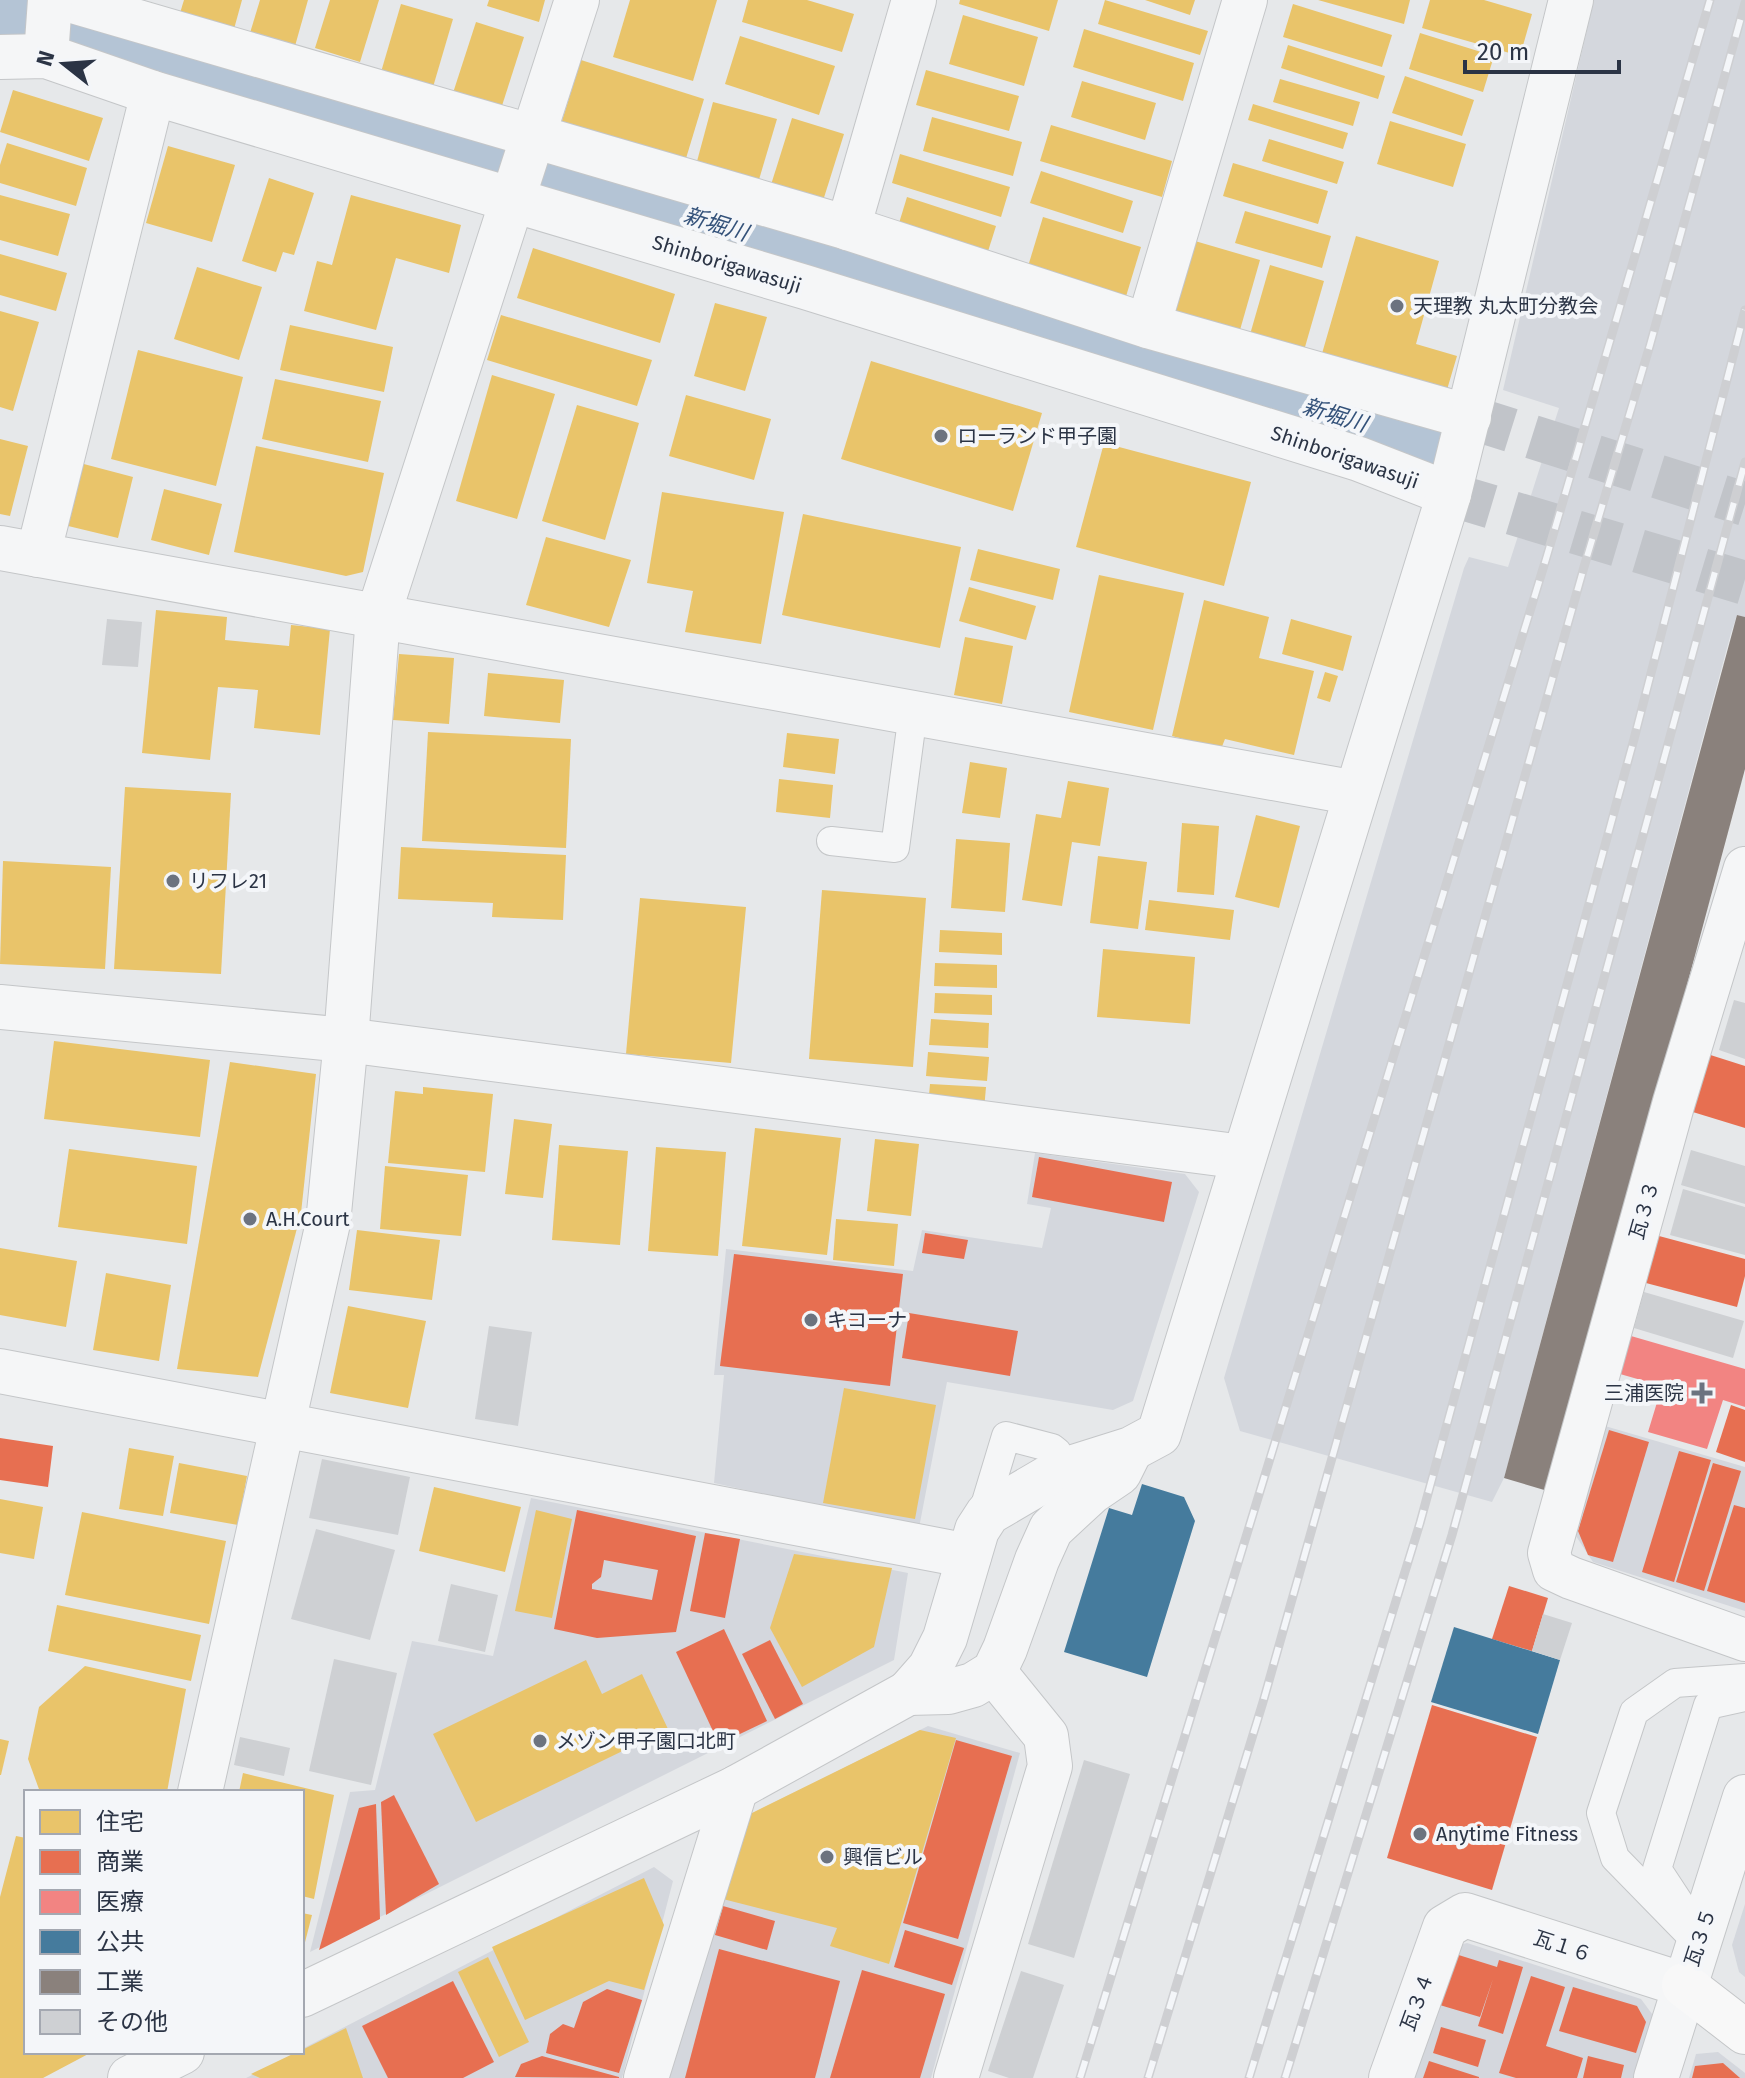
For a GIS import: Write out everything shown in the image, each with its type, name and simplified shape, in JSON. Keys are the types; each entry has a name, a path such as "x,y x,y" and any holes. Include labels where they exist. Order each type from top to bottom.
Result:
{"main road":[{"path":"1684,1985 1745,2032"}],"street":[{"path":"46,56 50,0"},
{"path":"66,0 523,166 848,228 1148,326 1469,417"},
{"path":"200,1790 328,1223 346,1040 378,616 577,0"},
{"path":"848,228 914,0"},
{"path":"1148,326 1245,0"},
{"path":"928,1692 930,1668 945,1638 973,1543 988,1513 1063,1492 1091,1492 1119,1473 1131,1449 1159,1434 1449,494 1571,0"},
{"name":"Shinborigawasuji","path":"0,57 46,56 153,93 523,166 1344,454 1449,494"},
{"path":"153,93 19,552 1356,793"},
{"name":"瓦３３","path":"1745,868 1674,1102 1549,1553 1554,1570 1571,1578 1745,1640"},
{"path":"0,1007 346,1040 1243,1157"},
{"path":"0,1371 281,1424 973,1543"},
{"path":"304,1994 736,1788 928,1692 973,1685 994,1672 1063,1492"},
{"path":"956,2078 1050,1766 1046,1736 994,1672"},
{"path":"646,2078 736,1788"},
{"name":"瓦３５","path":"1656,2078 1745,1797"},
{"name":"瓦１６","path":"1445,1927 1465,1915 1684,1985"},
{"name":"瓦３４","path":"1391,2078 1445,1927"},
{"path":"140,2070 177,2054"}],"lane":[{"path":"831,841 895,848 913,713"},
{"path":"973,1543 1006,1436 1057,1452 1063,1492"},
{"path":"1699,1939 1615,1858 1601,1813 1634,1712 1675,1683 1745,1678"},
{"path":"1699,1939 1657,1869 1708,1705 1745,1697"}],"shaded area":[{"path":"1594,0 1745,0 1745,617 1737,615 1731,633 1504,1478 1492,1502 1240,1431 1224,1378 1464,568 1469,557 1508,567 1559,408 1503,390"},
{"path":"1035,1153 1185,1174 1199,1192 1133,1401 1113,1410 947,1382 919,1528 714,1483 724,1375 714,1375 726,1249 913,1271 922,1230 1042,1248 1051,1208 1027,1204"},
{"path":"1605,1426 1745,1467 1745,1611 1593,1562 1574,1533"},
{"path":"531,1498 908,1573 894,1660 310,1952 350,1792 375,1790 412,1641 493,1656"},
{"path":"928,1726 1020,1753 931,2078 669,2078 739,1820"},
{"path":"654,1867 673,1881 622,2078 246,2078 293,2054 304,2054 304,2048"},
{"path":"1745,1904 1745,1977 1739,1972 1732,1945"},
{"path":"1467,1943 1641,1999 1658,2022 1640,2078 1405,2078 1447,1948"},
{"path":"1718,2052 1745,2073 1745,2078 1689,2078 1696,2054"}],"building: 住宅":[{"path":"184,0 242,0 234,29 180,13"},
{"path":"260,0 308,0 295,46 250,33"},
{"path":"330,0 379,0 360,62 315,48"},
{"path":"489,0 545,0 539,22 487,6"},
{"path":"630,0 717,0 693,81 613,57"},
{"path":"748,0 807,0 854,14 842,52 742,22"},
{"path":"960,0 1058,0 1049,31 959,4"},
{"path":"1105,0 1208,31 1200,55 1098,24"},
{"path":"1145,0 1195,0 1190,15"},
{"path":"1318,0 1410,0 1404,24"},
{"path":"1430,0 1484,0 1532,14 1520,56 1422,28"},
{"path":"401,4 453,19 433,87 381,72"},
{"path":"1293,4 1392,35 1382,67 1283,37"},
{"path":"963,15 1038,37 1024,86 949,64"},
{"path":"476,22 524,37 500,112 452,96"},
{"path":"1084,29 1194,63 1183,101 1073,67"},
{"path":"1420,33 1494,56 1483,92 1409,69"},
{"path":"740,36 835,66 819,115 725,84"},
{"path":"1288,45 1385,76 1378,99 1281,68"},
{"path":"581,60 704,99 684,165 560,127"},
{"path":"926,70 1019,96 1009,131 916,105"},
{"path":"1405,76 1474,100 1462,136 1392,113"},
{"path":"1280,79 1360,102 1353,126 1273,102"},
{"path":"1082,81 1156,103 1145,140 1071,117"},
{"path":"13,90 103,118 89,161 0,132"},
{"path":"713,102 777,119 758,183 696,165"},
{"path":"1253,104 1348,133 1343,149 1248,120"},
{"path":"932,117 1022,142 1013,176 923,151"},
{"path":"792,118 844,134 822,204 770,188"},
{"path":"1390,121 1466,144 1453,187 1377,164"},
{"path":"1051,125 1172,161 1162,197 1040,161"},
{"path":"1269,139 1344,162 1337,184 1262,161"},
{"path":"7,143 87,168 76,206 0,183 0,165"},
{"path":"168,146 235,165 212,242 146,223"},
{"path":"900,154 1010,187 1001,217 892,183"},
{"path":"1233,163 1328,191 1318,224 1223,196"},
{"path":"1041,171 1133,201 1123,233 1030,203"},
{"path":"269,178 314,193 294,255 283,252 276,272 242,261"},
{"path":"0,195 70,214 58,256 0,240"},
{"path":"351,195 461,225 449,273 396,258 376,330 304,311 317,261 332,265"},
{"path":"907,197 996,226 985,261 896,233"},
{"path":"1245,211 1331,236 1322,268 1235,243"},
{"path":"1043,217 1141,247 1124,303 1026,273"},
{"path":"1356,236 1439,261 1416,344 1457,356 1446,393 1321,357"},
{"path":"1195,241 1260,260 1240,330 1174,310"},
{"path":"533,248 675,294 660,343 517,298"},
{"path":"0,254 67,273 56,311 0,295"},
{"path":"1270,265 1324,281 1303,354 1249,338"},
{"path":"197,267 262,287 239,360 174,339"},
{"path":"715,303 767,317 745,391 694,376"},
{"path":"0,311 39,322 13,411 0,407"},
{"path":"501,315 652,360 637,406 487,360"},
{"path":"290,325 393,347 384,392 280,370"},
{"path":"138,350 243,377 216,486 111,459"},
{"name":"ローランド甲子園","path":"871,361 1042,413 1013,511 841,459"},
{"path":"492,375 555,394 517,519 456,501"},
{"path":"275,379 381,401 368,462 262,439"},
{"path":"686,395 771,419 754,480 669,456"},
{"path":"577,405 639,423 605,540 542,521"},
{"path":"0,439 28,446 10,516 0,514"},
{"path":"1104,443 1251,482 1224,586 1076,547"},
{"path":"256,446 384,473 363,572 346,576 234,552"},
{"path":"80,463 133,477 118,538 64,525"},
{"path":"164,489 222,504 209,555 151,540"},
{"path":"662,492 784,512 761,644 685,632 693,591 647,583"},
{"path":"803,514 961,547 940,648 782,615"},
{"path":"546,537 631,560 609,627 526,605"},
{"path":"978,549 1060,569 1053,600 970,580"},
{"path":"1099,575 1184,593 1153,730 1069,712"},
{"path":"969,587 1036,606 1026,640 959,621"},
{"path":"1204,600 1269,617 1259,658 1314,671 1294,755 1225,739 1221,749 1172,736"},
{"path":"156,610 227,617 225,640 289,646 291,625 330,629 320,735 254,728 258,690 218,687 210,760 142,753"},
{"path":"1291,619 1352,636 1343,671 1282,654"},
{"path":"965,637 1013,646 1002,704 954,695"},
{"path":"399,654 454,658 449,724 393,720"},
{"path":"1325,672 1338,676 1330,702 1317,698"},
{"path":"488,673 564,680 560,723 484,716"},
{"path":"428,732 571,739 566,848 422,841"},
{"path":"787,733 839,739 835,774 783,767"},
{"path":"970,762 1007,768 1000,818 962,813"},
{"path":"779,779 833,785 830,818 776,812"},
{"path":"1068,781 1109,788 1100,846 1072,842 1062,906 1022,900 1036,814 1061,818"},
{"name":"リフレ21","path":"125,787 231,793 221,974 114,969"},
{"path":"1256,815 1300,826 1279,908 1235,897"},
{"path":"1182,823 1219,826 1214,895 1177,892"},
{"path":"956,839 1010,843 1005,912 951,908"},
{"path":"401,847 566,855 563,920 492,917 493,903 398,899"},
{"path":"1098,856 1147,862 1138,929 1090,923"},
{"path":"3,861 111,867 105,969 0,964"},
{"path":"822,890 926,898 913,1067 809,1059"},
{"path":"640,898 746,907 731,1063 626,1054"},
{"path":"1149,900 1234,910 1230,940 1145,930"},
{"path":"940,930 1002,933 1002,955 939,952"},
{"path":"1103,949 1195,957 1190,1024 1097,1017"},
{"path":"935,963 997,965 997,988 934,986"},
{"path":"935,993 992,995 992,1015 934,1013"},
{"path":"931,1019 989,1023 988,1048 929,1045"},
{"path":"54,1041 210,1060 200,1137 44,1119"},
{"path":"928,1052 989,1057 987,1081 926,1076"},
{"name":"A.H.Court","path":"230,1062 316,1074 301,1213 258,1377 177,1369"},
{"path":"930,1084 986,1087 984,1110 928,1106"},
{"path":"423,1087 493,1094 485,1172 388,1163 395,1091 423,1094"},
{"path":"514,1119 552,1124 543,1198 505,1194"},
{"path":"755,1128 841,1138 827,1255 742,1246"},
{"path":"875,1139 919,1144 911,1216 867,1211"},
{"path":"559,1145 628,1151 620,1245 552,1240"},
{"path":"656,1147 726,1152 718,1256 648,1251"},
{"path":"69,1149 197,1166 187,1244 58,1227"},
{"path":"385,1166 468,1175 461,1236 380,1229"},
{"path":"836,1219 898,1224 894,1266 833,1260"},
{"path":"357,1230 440,1240 432,1300 349,1290"},
{"path":"0,1248 77,1261 66,1327 0,1315"},
{"path":"106,1273 171,1285 159,1361 93,1350"},
{"path":"348,1306 426,1321 408,1408 330,1393"},
{"path":"844,1388 936,1405 915,1519 823,1503"},
{"path":"129,1448 174,1456 163,1516 119,1509"},
{"path":"179,1463 247,1476 238,1525 170,1513"},
{"path":"434,1487 521,1507 505,1572 419,1551"},
{"path":"0,1499 43,1507 34,1559 0,1553"},
{"path":"536,1510 572,1519 552,1618 515,1611"},
{"path":"82,1512 226,1541 209,1624 65,1595"},
{"path":"794,1554 892,1568 874,1647 802,1687 770,1628"},
{"path":"57,1605 201,1635 191,1681 48,1651"},
{"name":"メゾン甲子園口北町","path":"586,1660 602,1694 642,1674 668,1729 476,1822 433,1734"},
{"path":"85,1666 186,1689 167,1790 39,1790 28,1759 39,1707"},
{"name":"興信ビル","path":"920,1730 956,1738 889,1964 830,1946 837,1928 719,1898 746,1816"},
{"path":"0,1739 9,1741 1,1775 0,1775"},
{"path":"243,1773 334,1795 314,1899 304,1896 304,1790 239,1790"},
{"path":"16,1836 24,1838 24,2054 88,2054 43,2078 0,2078 0,1897"},
{"path":"644,1878 664,1925 644,1990 609,1981 525,2020 492,1947"},
{"path":"304,1913 312,1915 304,1946"},
{"path":"488,1957 529,2042 499,2057 458,1972"},
{"path":"346,2028 363,2078 260,2078 251,2074 293,2054 304,2054 304,2049"}],"building: 商業":[{"path":"1701,1052 1745,1066 1745,1128 1683,1109"},
{"path":"1039,1157 1172,1182 1164,1222 1032,1197"},
{"path":"925,1233 968,1240 964,1259 922,1253"},
{"path":"1659,1236 1745,1259 1745,1276 1737,1307 1646,1283"},
{"name":"キコーナ","path":"734,1254 903,1274 890,1386 720,1366"},
{"path":"909,1313 1018,1331 1010,1376 902,1358"},
{"path":"1731,1405 1745,1410 1745,1462 1716,1452"},
{"path":"1609,1430 1649,1442 1613,1562 1588,1555 1578,1531"},
{"path":"0,1438 53,1446 48,1487 0,1480"},
{"path":"1679,1451 1711,1460 1674,1582 1642,1572"},
{"path":"1713,1463 1741,1471 1704,1591 1676,1582"},
{"path":"1734,1505 1745,1508 1745,1603 1707,1591"},
{"path":"577,1510 696,1536 676,1632 597,1638 554,1629","holes":["604,1560 658,1570 652,1600 592,1589 592,1584 601,1577"]},
{"path":"705,1533 740,1539 725,1618 690,1611"},
{"path":"1509,1586 1548,1598 1532,1651 1492,1639"},
{"path":"724,1629 767,1721 719,1744 676,1652"},
{"path":"770,1640 803,1704 775,1719 742,1654"},
{"path":"1432,1705 1537,1737 1492,1890 1387,1858"},
{"path":"956,1740 1012,1756 958,1939 903,1923"},
{"path":"394,1795 439,1884 386,1915 381,1802"},
{"path":"376,1804 380,1919 319,1950 359,1808"},
{"path":"723,1906 775,1921 767,1950 715,1935"},
{"path":"905,1930 964,1948 952,1985 894,1967"},
{"path":"719,1949 840,1981 815,2078 685,2078"},
{"path":"1449,1952 1497,1967 1499,1960 1523,1967 1503,2034 1478,2026 1493,1979 1480,2017 1433,2003"},
{"path":"862,1970 945,1994 920,2078 830,2078"},
{"path":"1531,1976 1565,1987 1546,2046 1583,2058 1577,2078 1516,2078 1499,2073"},
{"path":"453,1981 494,2062 463,2078 388,2078 362,2026"},
{"path":"1573,1987 1637,2006 1646,2022 1636,2053 1559,2031"},
{"path":"607,1989 642,2000 619,2073 546,2053 550,2034 563,2024 574,2028 583,2002"},
{"path":"1441,2027 1486,2040 1478,2067 1433,2053"},
{"path":"542,2056 619,2078 515,2077 521,2064"},
{"path":"1588,2056 1624,2065 1621,2078 1583,2078"},
{"path":"1429,2061 1479,2077 1479,2078 1423,2078"},
{"path":"1723,2063 1740,2078 1692,2078 1695,2066"}],"building: 医療":[{"name":"三浦医院","path":"1631,1336 1745,1369 1745,1407 1723,1400 1707,1449 1648,1432 1662,1386 1620,1374"}],"building: 公共":[{"path":"1142,1484 1184,1497 1195,1521 1147,1677 1064,1652 1109,1508 1132,1515"},
{"path":"1454,1627 1560,1660 1538,1734 1431,1702"}],"building: 工業":[{"path":"1737,615 1745,617 1745,769 1551,1492 1504,1478"}],"building: その他":[{"path":"107,619 142,622 138,667 102,665"},
{"path":"1734,1000 1745,1003 1745,1059 1719,1050"},
{"path":"1691,1150 1745,1166 1745,1204 1681,1185"},
{"path":"1683,1189 1745,1207 1745,1255 1670,1235"},
{"path":"1644,1292 1744,1321 1733,1358 1634,1328"},
{"path":"489,1326 532,1332 518,1426 475,1419"},
{"path":"322,1459 410,1477 398,1535 309,1518"},
{"path":"316,1529 395,1550 370,1640 291,1619"},
{"path":"451,1584 498,1595 485,1652 438,1641"},
{"path":"1543,1614 1572,1623 1560,1660 1532,1651"},
{"path":"334,1659 397,1673 371,1785 309,1771"},
{"path":"240,1737 290,1748 284,1776 234,1765"},
{"path":"1084,1760 1130,1774 1074,1958 1028,1944"},
{"path":"1021,1971 1064,1985 1033,2078 1009,2078 988,2071"}],"waterway":[{"name":"新堀川","path":"0,20 73,27 1428,443"}],"tunnel":[{"path":"1469,417 1745,504"},
{"path":"1449,494 1745,583"}],"railway":[{"path":"1080,2078 1546,559 1710,0"},
{"path":"1148,2078 1263,1702 1745,3"},
{"path":"1249,2078 1420,1523 1634,739 1745,310"},
{"path":"1285,2078 1452,1535 1745,462"}],"place":[{"name":"天理教 丸太町分教会","path":"1397,306"},
{"name":"ローランド甲子園","path":"941,436"},
{"name":"リフレ21","path":"173,881"},
{"name":"A.H.Court","path":"250,1219"},
{"name":"キコーナ","path":"811,1320"},
{"name":"三浦医院","path":"1702,1393"},
{"name":"メゾン甲子園口北町","path":"540,1741"},
{"name":"Anytime Fitness","path":"1420,1834"},
{"name":"興信ビル","path":"827,1857"}]}
